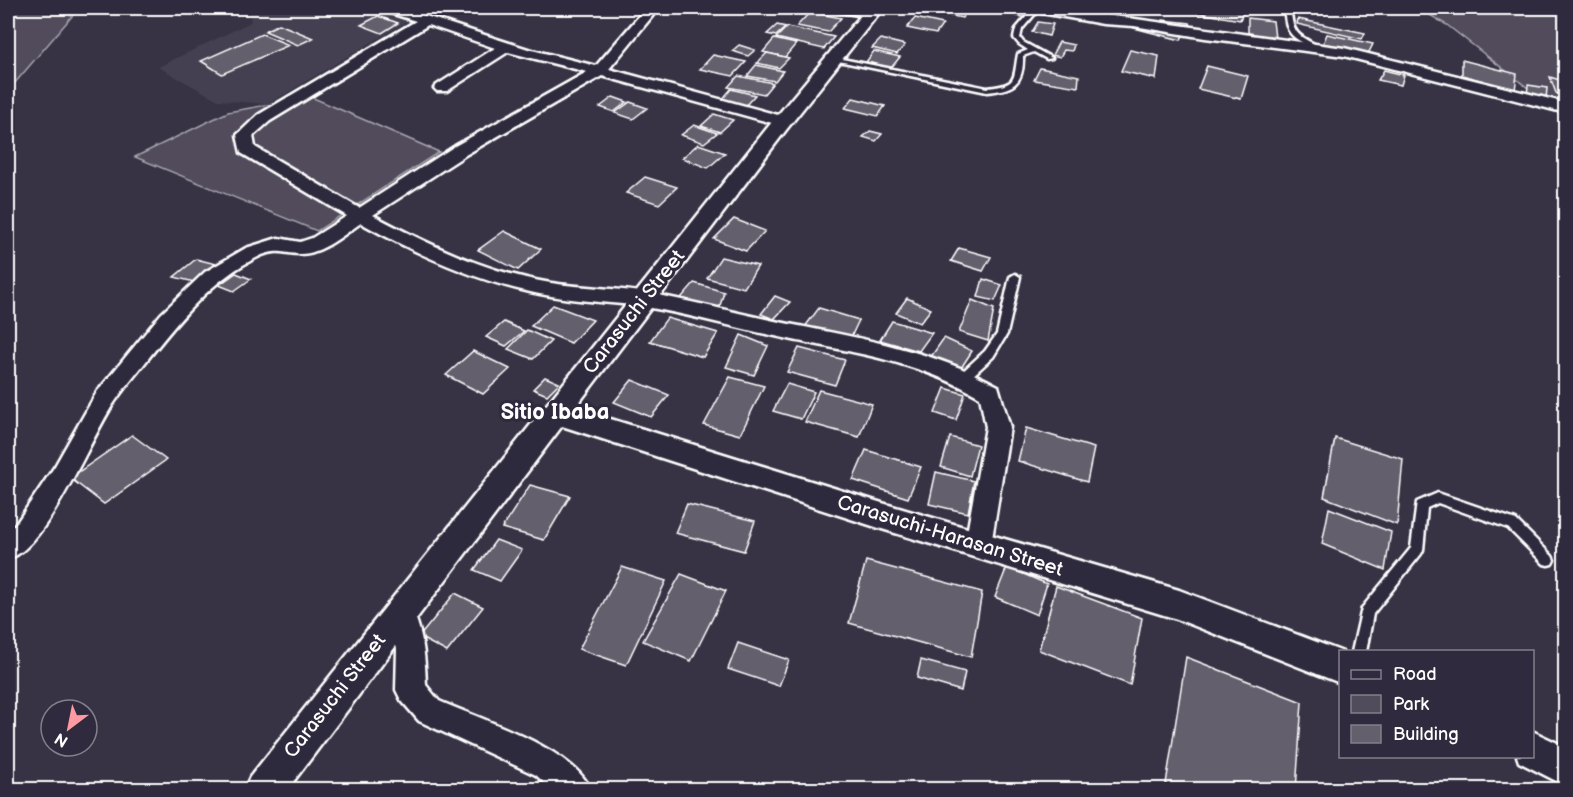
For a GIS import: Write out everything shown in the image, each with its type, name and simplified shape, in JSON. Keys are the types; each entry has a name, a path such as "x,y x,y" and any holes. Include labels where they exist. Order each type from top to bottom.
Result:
{"street":[{"path":"389,8 506,47 783,121"},
{"path":"8,548 27,529 64,473 105,398 168,319 212,277 253,252 278,244 301,248 319,242 461,150 582,83 599,71 653,8"},
{"path":"840,8 872,10"},
{"path":"1037,8 1103,20 1134,22 1205,34 1344,52 1566,108"},
{"name":"Carasuchi Street","path":"262,789 872,10"},
{"path":"426,21 264,118 245,135 247,149 360,216 441,257 485,273 538,288 643,300 888,353 965,376 990,392 998,427 978,545"},
{"path":"442,88 506,47"},
{"name":"Carasuchi-Harasan Street","path":"555,413 1179,605 1339,666"},
{"path":"400,613 411,649 411,690 429,711 547,764 575,789"},
{"path":"1534,749 1566,768"}],"lane":[{"path":"1037,8 1017,34 1021,43 1049,58"},
{"path":"1288,8 1287,23 1293,35 1321,49"},
{"path":"832,59 993,90 1016,82 1021,73 1020,55 1034,50"},
{"path":"965,376 989,354 1002,334 1015,277"},
{"path":"1359,650 1367,612 1417,550 1420,504 1438,498 1512,524 1548,560"}],"shaded area":[{"path":"249,8 429,8 268,104 218,100 158,67 251,22"}],"green space":[{"path":"8,8 79,8 8,91"},
{"path":"1418,8 1565,8 1565,117 1447,25"},
{"path":"311,97 439,152 317,231 135,157 228,112"}],"building":[{"path":"735,8 770,8 762,14"},
{"path":"943,8 970,8 962,18 938,13"},
{"path":"1012,8 1030,12 1028,18 1007,14"},
{"path":"1072,8 1093,8 1089,15 1070,12"},
{"path":"1102,8 1127,12 1125,19 1097,14"},
{"path":"1203,8 1225,8 1243,12 1240,20 1199,13"},
{"path":"810,12 841,18 828,32 797,26"},
{"path":"378,16 398,23 382,33 361,25"},
{"path":"915,18 943,24 936,34 907,28"},
{"path":"1248,18 1273,21 1275,38 1248,33"},
{"path":"1298,19 1365,33 1362,39 1297,24"},
{"path":"1163,20 1190,23 1193,30 1162,25"},
{"path":"1038,22 1053,24 1049,36 1032,32"},
{"path":"279,24 313,38 298,45 265,31"},
{"path":"777,25 786,27 776,36 767,34"},
{"path":"1136,25 1183,35 1181,40 1134,28"},
{"path":"787,27 834,37 824,49 776,38"},
{"path":"262,34 289,45 222,74 201,61"},
{"path":"1327,34 1373,44 1368,54 1322,46"},
{"path":"774,39 796,44 785,57 763,52"},
{"path":"881,39 905,45 897,54 872,48"},
{"path":"1059,42 1074,45 1072,51 1064,50 1060,57 1052,55"},
{"path":"739,45 755,50 748,56 732,51"},
{"path":"1130,50 1159,56 1156,79 1121,71"},
{"path":"874,51 900,57 891,68 866,62"},
{"path":"767,53 789,58 779,68 757,63"},
{"path":"713,55 746,62 733,76 700,69"},
{"path":"1462,60 1517,74 1515,90 1462,75"},
{"path":"756,65 783,71 775,81 747,76"},
{"path":"1207,66 1248,76 1241,99 1198,89"},
{"path":"1040,68 1079,76 1078,87 1034,80"},
{"path":"1384,70 1404,75 1401,85 1378,80"},
{"path":"738,76 773,83 764,94 728,87"},
{"path":"1550,77 1566,82 1566,96 1556,93"},
{"path":"1528,85 1547,88 1546,99 1527,96"},
{"path":"731,89 755,95 745,106 721,101"},
{"path":"613,97 627,102 614,112 600,107"},
{"path":"853,98 885,106 878,116 845,108"},
{"path":"630,102 647,108 633,119 615,113"},
{"path":"714,114 733,120 720,132 701,126"},
{"path":"694,125 717,133 704,143 681,135"},
{"path":"870,131 882,134 876,141 863,137"},
{"path":"698,144 725,153 708,168 682,158"},
{"path":"645,177 677,187 659,204 626,193"},
{"path":"734,219 765,231 746,251 714,239"},
{"path":"504,231 541,249 518,270 478,250"},
{"path":"959,248 991,257 983,271 951,261"},
{"path":"721,257 758,266 744,288 707,278"},
{"path":"196,259 216,264 194,282 174,277"},
{"path":"236,273 251,279 234,291 219,285"},
{"path":"983,279 1002,285 995,301 978,297"},
{"path":"694,283 724,292 719,309 681,298"},
{"path":"775,296 790,302 774,319 761,314"},
{"path":"907,298 931,309 920,323 896,313"},
{"path":"972,300 994,309 988,341 959,332"},
{"path":"553,305 593,320 571,343 531,326"},
{"path":"819,308 859,320 851,337 804,328"},
{"path":"667,318 718,333 703,357 650,341"},
{"path":"892,321 932,333 919,351 880,340"},
{"path":"504,322 524,331 506,346 486,337"},
{"path":"527,330 551,341 533,359 508,349"},
{"path":"741,335 768,346 754,375 726,367"},
{"path":"944,338 972,351 961,368 930,358"},
{"path":"799,348 845,360 835,385 787,372"},
{"path":"473,351 510,369 483,394 446,375"},
{"path":"545,377 559,383 547,395 533,389"},
{"path":"730,377 764,386 740,435 704,425"},
{"path":"632,380 669,395 651,417 614,402"},
{"path":"787,384 814,392 801,419 773,411"},
{"path":"945,388 965,394 956,420 935,413"},
{"path":"819,390 872,404 859,437 805,422"},
{"path":"1026,428 1094,448 1087,482 1018,461"},
{"path":"132,435 166,460 104,504 70,478"},
{"path":"950,437 978,445 970,476 941,467"},
{"path":"1335,438 1403,459 1397,525 1324,497"},
{"path":"866,450 921,467 908,498 853,480"},
{"path":"936,472 974,481 968,513 929,504"},
{"path":"530,485 570,496 544,540 502,528"},
{"path":"687,504 755,521 744,551 675,533"},
{"path":"1329,508 1391,532 1385,570 1322,544"},
{"path":"496,540 522,550 500,581 474,570"},
{"path":"866,561 982,592 971,657 849,623"},
{"path":"622,567 666,581 626,665 579,649"},
{"path":"1007,567 1047,584 1037,615 995,597"},
{"path":"681,574 726,591 691,661 643,641"},
{"path":"1056,586 1142,618 1130,685 1039,650"},
{"path":"455,593 483,607 447,652 419,637"},
{"path":"738,643 789,660 779,686 728,669"},
{"path":"1186,657 1302,702 1296,790 1165,790"},
{"path":"921,660 965,672 961,691 917,678"}],"district":[{"name":"Sitio Ibaba","path":"555,412"}]}
